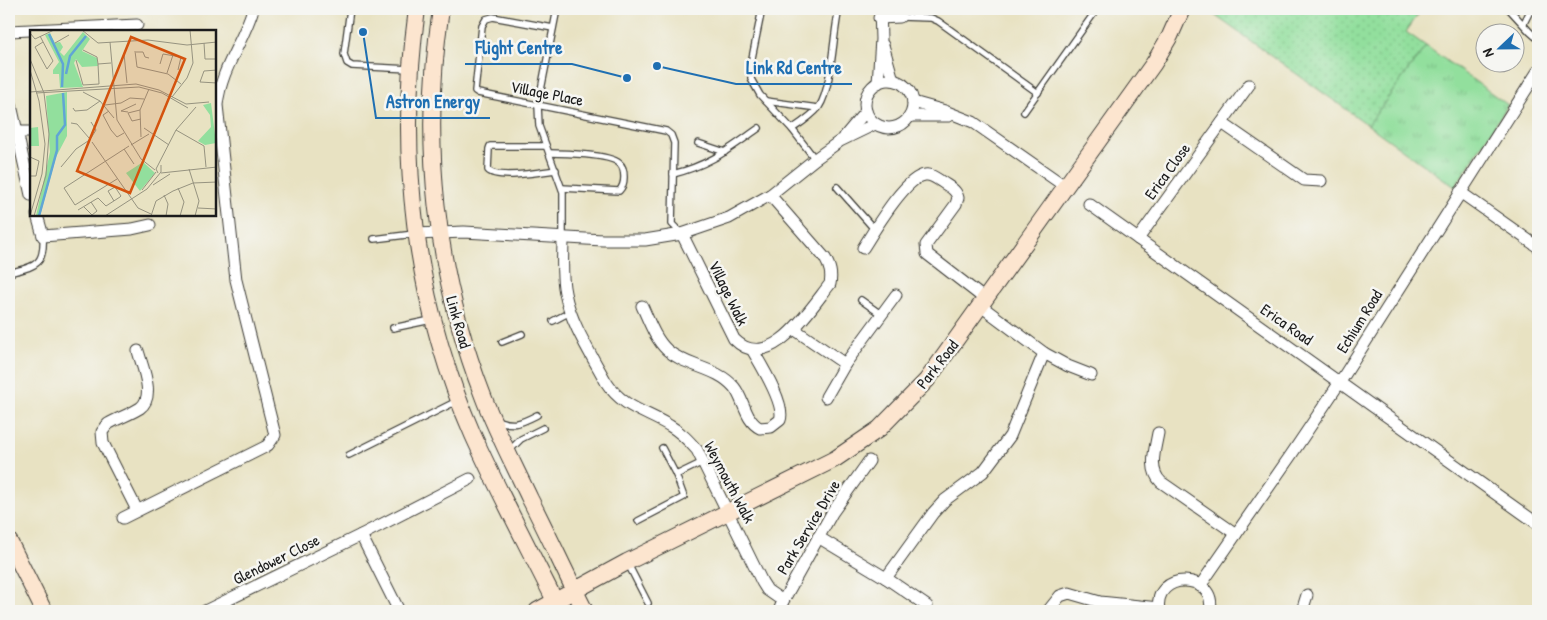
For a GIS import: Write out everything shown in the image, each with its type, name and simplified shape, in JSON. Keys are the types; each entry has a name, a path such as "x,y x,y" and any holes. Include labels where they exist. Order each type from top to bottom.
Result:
{"street":[{"path":"123,518 265,447 274,434 236,280 217,123 219,88 229,61 250,21 253,9"},
{"name":"Link Road","path":"417,9 410,70 408,153 416,234 426,292 443,355 459,400 482,454 557,606"},
{"name":"Link Road","path":"441,9 434,65 433,171 439,232 450,291 463,339 492,418 585,611"},
{"name":"Park Road","path":"537,611 557,606 575,590 627,562 835,459 879,429 927,380 1154,63 1170,36 1182,9"},
{"path":"878,83 881,39 879,13 900,18"},
{"path":"30,30 137,25"},
{"path":"9,31 30,30"},
{"path":"881,39 893,80"},
{"name":"Echium Road","path":"1200,586 1340,382 1538,70"},
{"path":"885,80 893,80 906,88 913,102 910,116 906,121 888,128 876,124 870,118 866,111 865,103 871,88 878,83 885,80"},
{"name":"Erica Close","path":"1138,239 1249,85"},
{"path":"9,96 30,191"},
{"path":"913,102 945,111 953,116 973,122 1066,187"},
{"path":"840,141 866,111"},
{"path":"910,116 953,116"},
{"path":"1222,122 1304,180 1322,181"},
{"path":"416,234 439,232 523,234 604,240 645,240 682,234 729,218 770,195 814,159 840,141 876,124"},
{"path":"16,132 30,132"},
{"path":"862,248 905,187 917,177 923,175 933,176 953,189 957,200 926,246 927,254 1044,353 1092,375"},
{"path":"1460,192 1538,248"},
{"path":"642,306 660,342 668,351 728,381 738,392 752,422 760,428 771,427 780,420 781,412 767,375 754,350 786,337 794,329 830,284 831,271 825,258 770,195"},
{"name":"Erica Road","path":"1089,204 1538,524"},
{"path":"37,216 43,236 132,229 150,225"},
{"name":"Village Walk","path":"682,234 734,339 740,346 754,350"},
{"name":"Weymouth Walk","path":"563,238 562,273 570,312 613,392 632,408 672,426 686,437 703,462 768,590 781,606"},
{"path":"826,397 845,364 896,295"},
{"path":"794,329 845,364"},
{"path":"136,510 105,449 102,432 108,424 139,409 147,402 148,392 138,352"},
{"path":"886,578 939,506 983,472 1004,446 1010,436 1044,353"},
{"path":"1158,433 1154,462 1156,476 1236,534"},
{"name":"Park Service Drive","path":"781,606 832,513 869,461"},
{"name":"Glendower Close","path":"205,611 470,479"},
{"path":"360,535 399,611"},
{"path":"818,537 886,578 927,606"},
{"path":"9,541 44,611"},
{"path":"1048,611 1060,596 1070,593 1100,602 1159,610 1163,592 1169,586 1184,580 1193,582 1206,592 1210,599 1210,611"},
{"path":"1302,611 1307,595"}],"lane":[{"path":"350,9 344,54 347,63 352,66 410,70"},
{"path":"557,9 538,105 539,126 562,188 564,206 563,238"},
{"path":"762,9 750,70 753,85 792,129 814,159"},
{"path":"792,129 818,108 823,99 827,86 839,9"},
{"path":"1024,112 1097,9"},
{"path":"1509,9 1523,22"},
{"path":"1531,9 1524,23 1538,39"},
{"name":"Village Place","path":"554,28 493,17 486,19 482,26 474,89 476,92 666,131 674,143 673,174"},
{"path":"900,18 931,18 938,21 1038,93"},
{"path":"766,101 818,108"},
{"path":"682,234 672,224 673,174 710,162 759,128"},
{"path":"698,143 725,152"},
{"path":"546,146 490,146 488,150 488,170 493,174 510,175 556,170"},
{"path":"549,153 600,157 620,163 624,170 623,184 619,191 562,188"},
{"path":"837,187 875,230"},
{"path":"374,239 416,234"},
{"path":"9,273 33,266 39,262 43,254 43,236"},
{"path":"861,300 882,315"},
{"path":"553,321 570,312"},
{"path":"393,328 433,319"},
{"path":"502,342 522,334"},
{"path":"349,455 459,400"},
{"path":"492,418 507,424 514,424 537,415"},
{"path":"508,452 522,439 543,428"},
{"path":"638,521 684,497 676,475 662,448"},
{"path":"676,475 703,462"},
{"path":"627,562 648,603"}],"green space":[{"path":"1206,9 1422,9 1406,32 1426,46 1368,125"},
{"path":"1426,46 1508,105 1455,187 1368,125"}],"place":[{"name":"Astron Energy","path":"363,32"},
{"name":"Link Rd Centre","path":"657,66"},
{"name":"Flight Centre","path":"627,78"}]}
